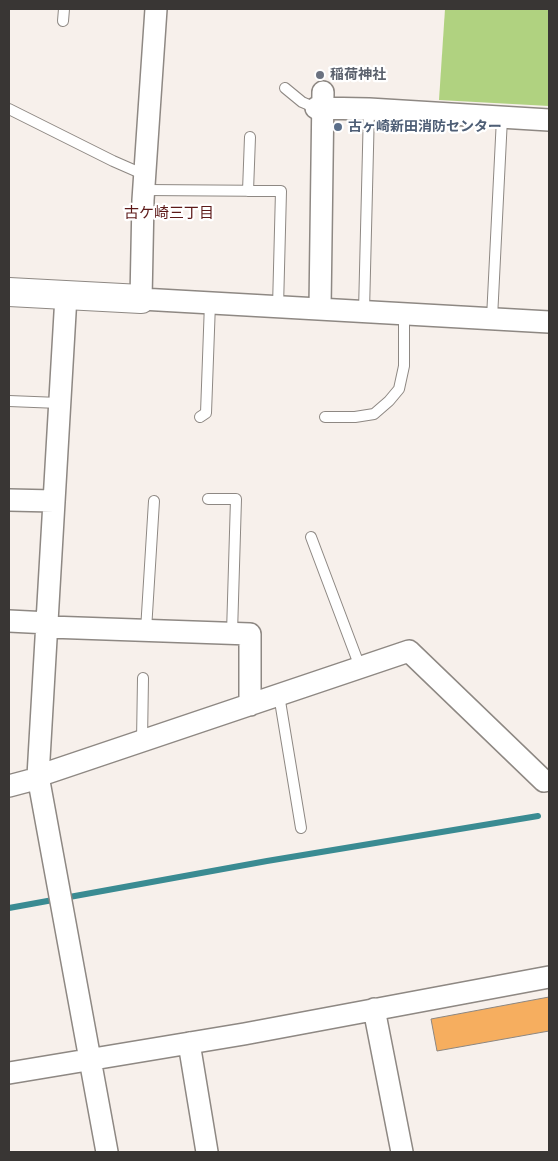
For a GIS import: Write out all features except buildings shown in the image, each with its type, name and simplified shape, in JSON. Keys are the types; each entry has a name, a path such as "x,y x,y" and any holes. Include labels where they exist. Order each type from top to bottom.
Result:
{"street":[{"path":"141,298 156,9"},
{"path":"320,308 320,103 369,109 549,120"},
{"path":"9,292 549,322"},
{"path":"66,296 49,625 38,777 106,1152"},
{"path":"9,500 54,501"},
{"path":"9,621 49,625 250,634 250,705"},
{"path":"9,786 409,651 548,783"},
{"path":"9,1073 189,1043 549,977"},
{"path":"374,1009 402,1152"},
{"path":"189,1043 207,1152"}],"lane":[{"path":"64,9 64,21"},
{"path":"285,88 302,102 320,103"},
{"path":"9,109 113,162 146,182 248,191 280,191 278,307"},
{"path":"364,311 369,109"},
{"path":"492,318 502,118"},
{"path":"248,191 250,137"},
{"path":"200,417 206,413 210,303"},
{"path":"326,417 355,417 374,414 399,389 404,366 404,314"},
{"path":"9,401 59,403"},
{"path":"208,499 236,499 232,634"},
{"path":"146,630 154,501"},
{"path":"311,537 360,667"},
{"path":"142,741 143,678"},
{"path":"279,695 301,828"}],"green space":[{"path":"445,9 549,9 549,106 439,100"}],"waterway":[{"path":"9,908 267,861 538,816"}],"place":[{"name":"稲荷神社","path":"320,75"},
{"name":"古ヶ崎新田消防センター","path":"338,127"}],"district":[{"name":"古ケ崎三丁目","path":"169,213"}]}
